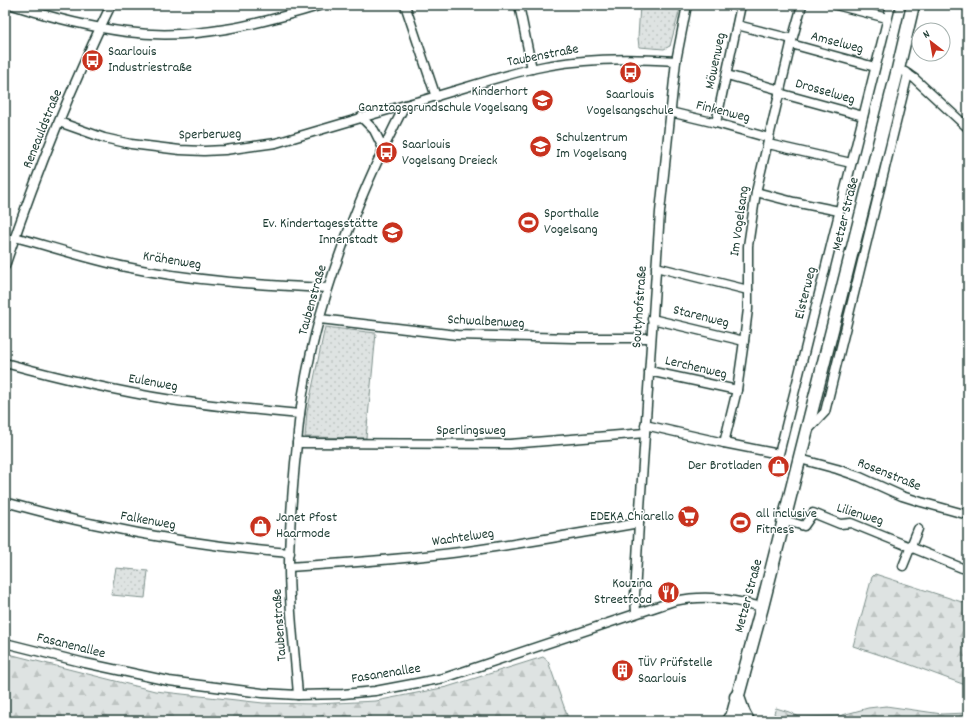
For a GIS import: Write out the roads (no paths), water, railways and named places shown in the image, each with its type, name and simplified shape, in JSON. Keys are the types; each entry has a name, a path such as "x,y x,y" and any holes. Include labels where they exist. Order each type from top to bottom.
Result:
{"highway":[{"path":"737,697 742,714 747,721"}],"main road":[{"name":"Metzer Straße","path":"730,720 762,608 807,431 903,72 914,5"}],"street":[{"path":"12,5 54,18 100,28 152,34 182,34 242,27 322,5"},
{"name":"Reneauldstraße","path":"5,266 31,192 59,122 111,5"},
{"path":"406,5 436,97"},
{"path":"519,5 532,69"},
{"name":"Soutyhofstraße","path":"636,613 635,595 639,523 656,267 676,60 687,5"},
{"name":"Möwenweg","path":"716,123 741,5"},
{"name":"Im Vogelsang","path":"724,444 736,390 744,341 748,309 748,246 756,192 802,5"},
{"path":"836,5 888,18"},
{"name":"Elsterweg","path":"645,429 779,454 891,5"},
{"name":"Amselweg","path":"737,25 875,67"},
{"name":"Taubenstraße","path":"298,695 290,602 289,567 297,443 300,414 310,357 328,288 355,214 383,148 405,105 532,69 608,59 636,58 676,60"},
{"path":"903,72 915,79 968,128"},
{"name":"Drosselweg","path":"727,74 863,116"},
{"name":"Sperberweg","path":"59,122 104,138 131,144 157,148 204,151 225,150 276,143 405,105"},
{"name":"Finkenweg","path":"670,112 716,123 769,141 851,163"},
{"path":"361,117 368,122 374,130 383,148"},
{"path":"756,192 794,202 840,211"},
{"name":"Krähenweg","path":"15,237 126,267 168,274 208,280 328,288"},
{"path":"656,267 748,290"},
{"name":"Schwalbenweg","path":"320,319 457,334 573,338 651,338"},
{"name":"Starenweg","path":"652,319 744,341"},
{"name":"Eulenweg","path":"5,363 104,387 151,396 223,407 300,414"},
{"name":"Lerchenweg","path":"649,371 736,390"},
{"name":"Sperlingsweg","path":"297,443 510,444 645,429"},
{"name":"Rosenstraße","path":"800,459 845,472 921,502 968,515"},
{"name":"Falkenweg","path":"5,502 94,524 152,535 219,546 290,553"},
{"name":"Lilienweg","path":"784,520 804,526 813,513 840,524 851,523 962,568"},
{"name":"Wachtelweg","path":"289,567 469,551 639,523"},
{"path":"903,566 918,529"},
{"name":"Fasanenallee","path":"5,643 85,663 169,681 227,690 298,695 375,692 444,678 674,601 701,597 716,597 762,608"}],"place":[{"name":"Saarlouis Industriestraße","path":"93,60"},
{"name":"Saarlouis Vogelsangschule","path":"630,73"},
{"name":"Kinderhort Ganztagsgrundschule Vogelsang","path":"543,100"},
{"name":"Schulzentrum Im Vogelsang","path":"541,146"},
{"name":"Saarlouis Vogelsang Dreieck","path":"387,153"},
{"name":"Sporthalle Vogelsang","path":"529,222"},
{"name":"Ev. Kindertagesstätte Innenstadt","path":"393,232"},
{"name":"Der Brotladen","path":"778,466"},
{"name":"EDEKA Chiarello","path":"689,517"},
{"name":"all inclusive Fitness","path":"741,522"},
{"name":"Janet Pfost Haarmode","path":"260,526"},
{"name":"Kouzina Streetfood","path":"668,592"},
{"name":"TÜV Prüfstelle Saarlouis","path":"623,671"}]}
